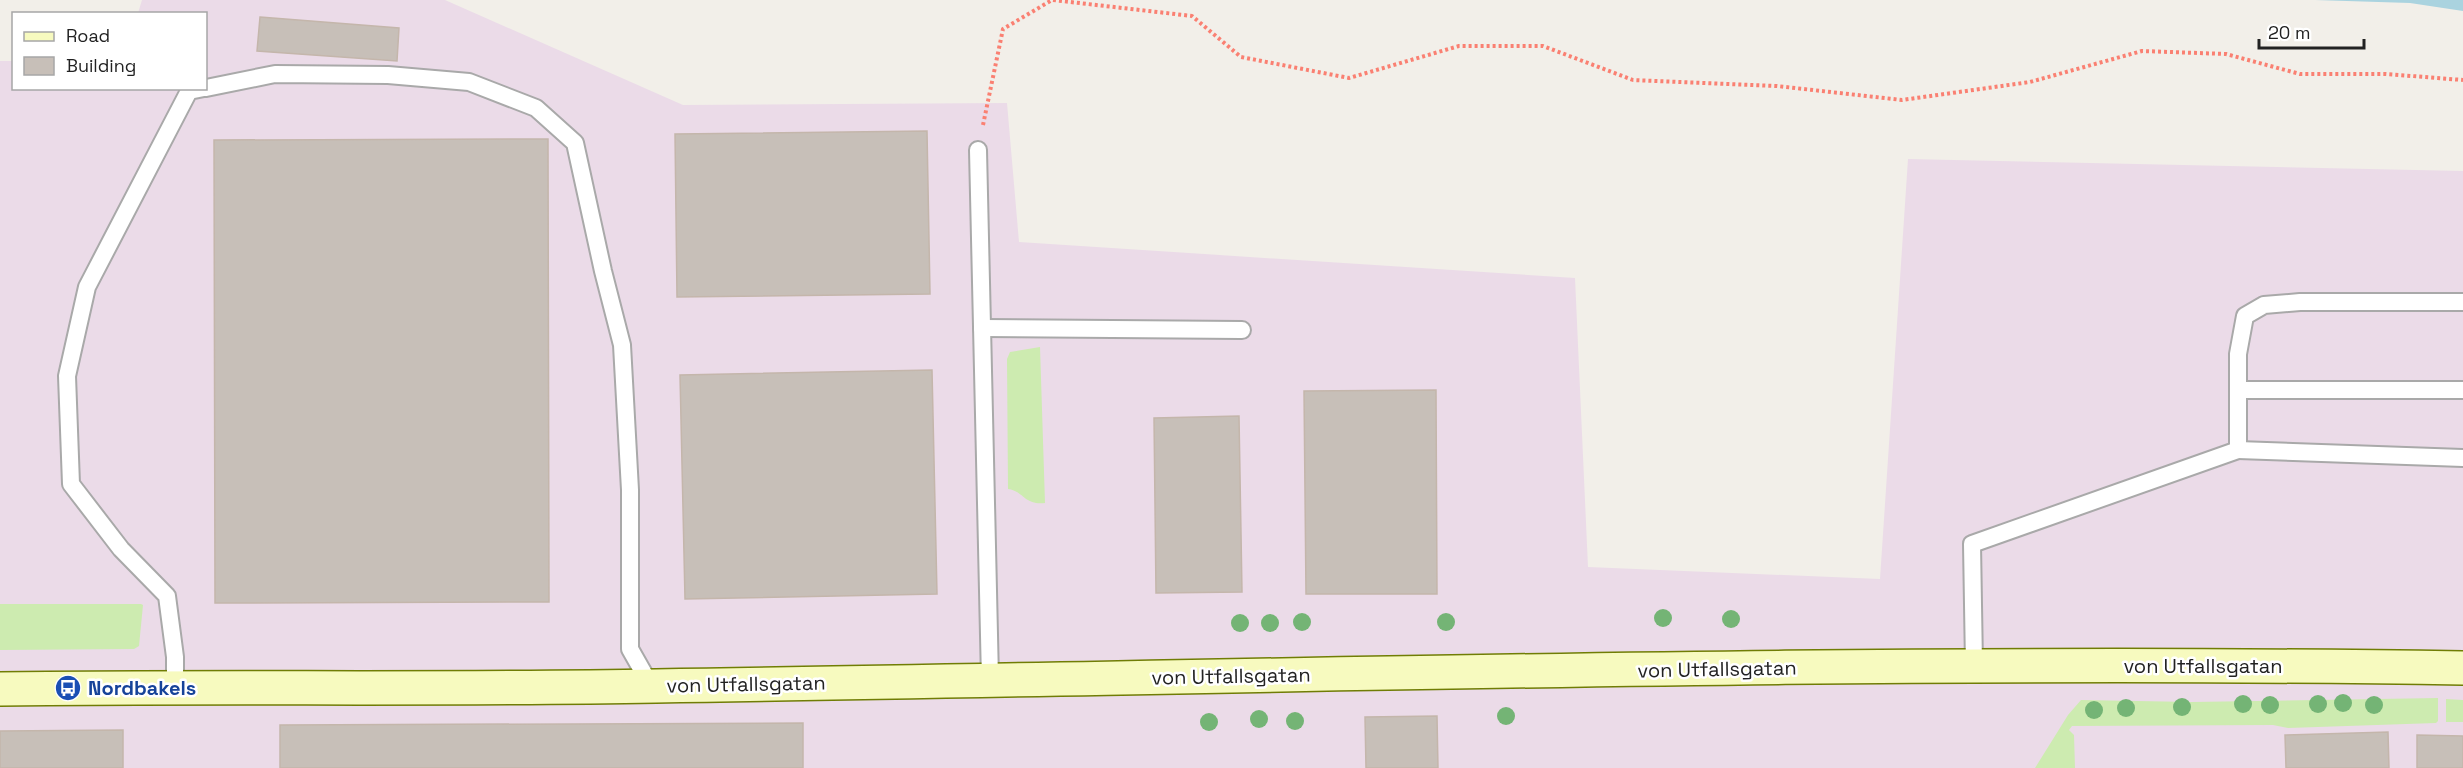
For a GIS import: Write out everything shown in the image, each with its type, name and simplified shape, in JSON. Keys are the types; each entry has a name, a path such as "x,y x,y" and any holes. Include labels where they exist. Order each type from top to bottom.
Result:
{"street":[{"name":"von Utfallsgatan","path":"0,689 174,686 651,687 990,679 1974,665 2463,668"}],"lane":[{"path":"207,88 275,74 388,75 469,82 536,108 575,143 622,345 630,490 630,649 651,687"},
{"path":"174,686 176,657 166,596 121,549 71,484 66,376 87,287 189,91 194,90"},
{"path":"978,150 990,679"},
{"path":"2238,450 2238,354 2245,316 2264,305 2300,302 2463,302"},
{"path":"982,328 1242,330"},
{"path":"2238,390 2463,390"},
{"path":"1974,665 1972,544 2238,450 2463,458"}],"path":[{"path":"978,150 1003,29 1053,0 1192,16 1241,57 1349,78 1460,46 1543,46 1633,80 1778,86 1902,100 2030,82 2142,51 2226,54 2300,74 2386,74 2463,80"}],"shaded area":[{"path":"142,0 445,0 683,105 1007,103 1019,242 1575,278 1588,567 1880,579 1908,159 2463,171 2463,768 0,768 0,61 12,61 12,90 207,90 207,12 138,12"}],"green space":[{"path":"1040,347 1045,503 1032,502 1008,489 1007,359 1010,352"},
{"path":"0,604 141,604 143,605 139,646 134,649 0,650"},
{"path":"2438,698 2438,721 2436,723 2288,728 2273,725 2072,726 2069,730 2074,735 2075,768 2035,768 2068,715 2081,700 2192,702"},
{"path":"2446,699 2463,700 2463,722 2446,722"}],"water":[{"path":"2315,0 2463,0 2463,11 2410,3"}],"building":[{"path":"260,17 399,28 397,61 257,51"},
{"path":"927,131 930,294 677,297 675,134"},
{"path":"548,139 549,602 215,603 214,140"},
{"path":"932,370 937,594 685,599 680,375"},
{"path":"1436,390 1437,594 1306,594 1304,391"},
{"path":"1239,416 1242,592 1156,593 1154,418"},
{"path":"1437,716 1438,768 1366,768 1365,717"},
{"path":"803,723 803,768 280,768 280,725"},
{"path":"123,730 123,768 0,768 0,731"},
{"path":"2388,732 2389,768 2286,768 2285,735"},
{"path":"2417,735 2463,736 2463,768 2417,768"}],"place":[{"name":"Nordbakels","path":"68,688"}]}
